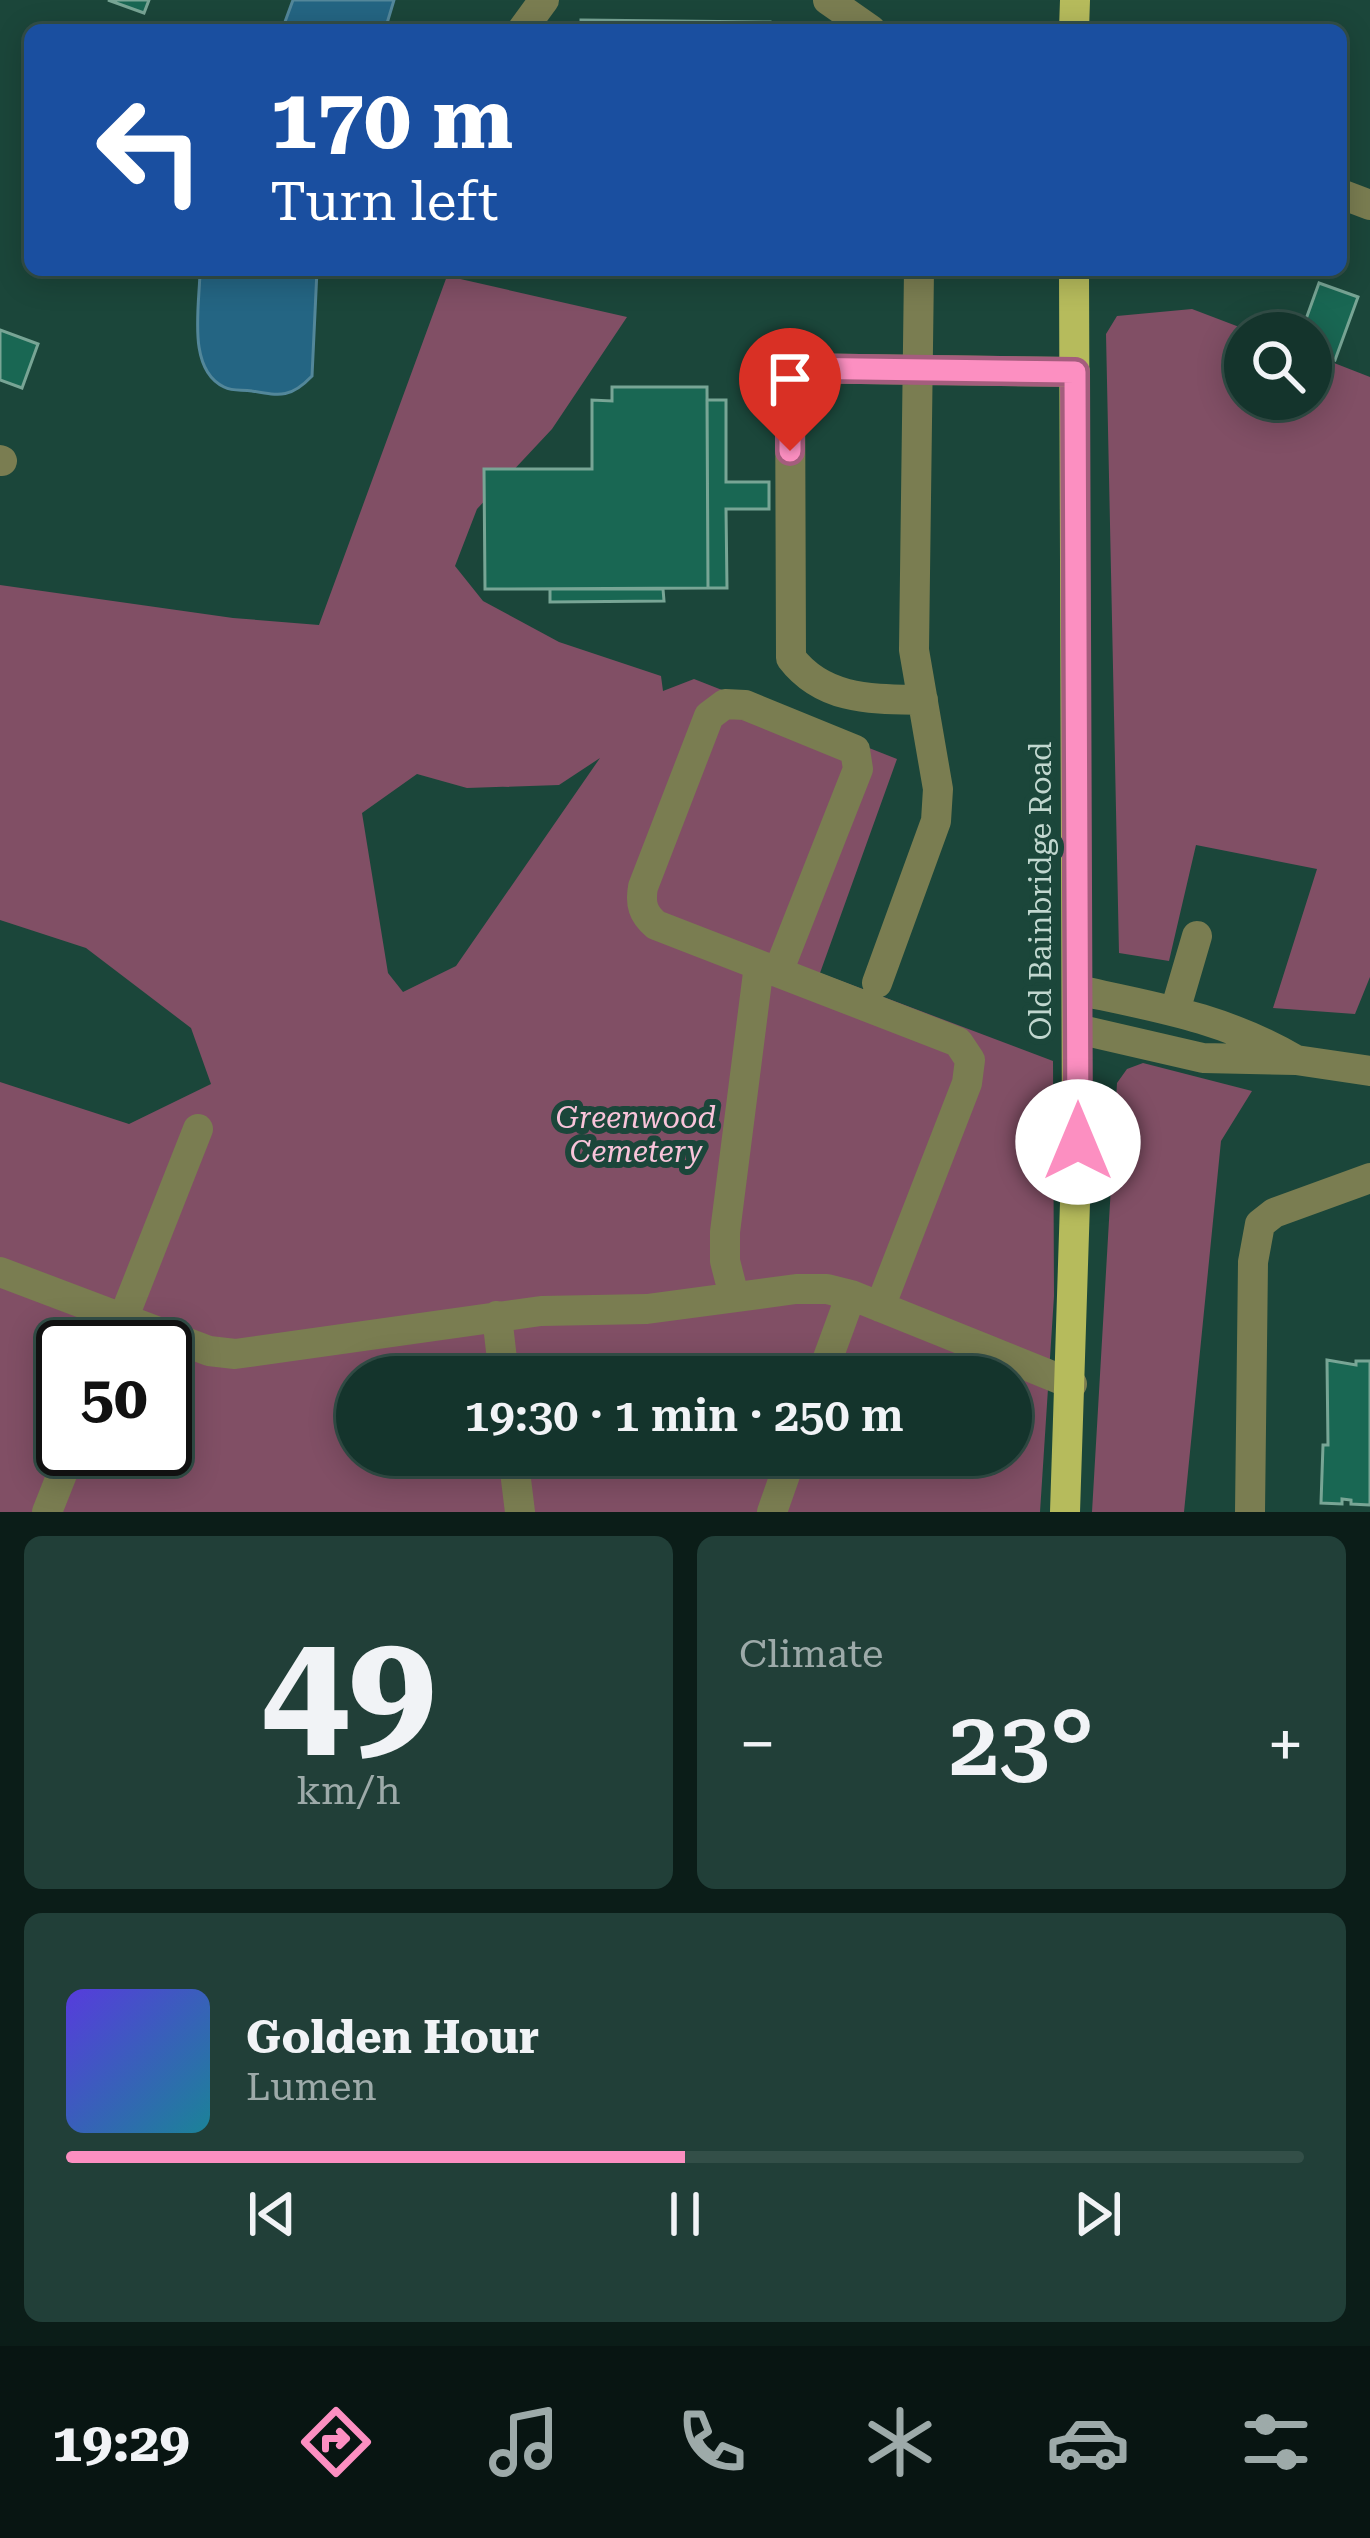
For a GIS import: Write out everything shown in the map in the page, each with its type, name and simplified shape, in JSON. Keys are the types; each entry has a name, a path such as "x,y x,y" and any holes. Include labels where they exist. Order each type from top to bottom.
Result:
{"main road":[{"name":"Old Bainbridge Road","path":"1065,1512 1072,1384 1077,1029 1075,276"}],"street":[{"path":"877,983 936,821 938,789 914,650 919,276"},
{"path":"923,700 861,699 829,689 805,676 791,658 790,368 1075,372"},
{"path":"734,1296 725,1262 725,1232 769,969 858,770 855,750 745,705 725,704 709,716 641,898 643,909 656,925 769,969 958,1042 970,1060 967,1083 866,1301 833,1356"},
{"path":"1175,1011 1197,936"},
{"path":"1077,990 1175,1011 1251,1034 1296,1060"},
{"path":"1077,1029 1203,1058 1296,1060 1370,1071"},
{"path":"123,1320 199,1129"},
{"path":"1250,1512 1253,1262 1260,1224 1274,1213 1370,1178"},
{"path":"0,1271 93,1320"},
{"path":"192,1348 235,1354 497,1316 647,1309 796,1288 866,1301 1072,1384"},
{"path":"497,1316 502,1356"},
{"path":"47,1512 61,1476"},
{"path":"516,1476 520,1512"},
{"path":"772,1512 785,1476"}],"green space":[{"name":"Greenwood Cemetery","path":"447,276 627,317 552,429 477,509 455,566 483,601 559,642 661,676 663,691 694,679 897,759 820,973 1053,1061 1054,1296 1040,1512 0,1512 0,1082 129,1124 211,1084 191,1028 86,948 0,920 0,585 233,618 319,625","holes":["600,758 456,966 403,992 388,973 362,813 417,774 467,788 559,785"]},
{"path":"1192,309 1224,321 1224,420 1332,420 1332,362 1370,377 1370,977 1355,1014 1273,1008 1317,869 1196,845 1169,961 1119,953 1106,334 1117,316"},
{"path":"1143,1063 1252,1091 1221,1141 1184,1512 1092,1512 1117,1083 1127,1069"}],"water":[{"path":"293,0 394,0 387,24 284,24"},
{"path":"200,276 317,276 312,376 291,392 224,387 204,366 198,334"}],"building":[{"path":"108,0 149,0 144,13"},
{"path":"581,20 770,22 770,24 581,24"},
{"path":"1319,283 1358,297 1335,360 1332,312 1309,312"},
{"path":"0,330 38,344 22,388 0,380"},
{"path":"612,387 707,387 708,588 485,589 484,469 592,469 592,400 612,401"},
{"path":"707,400 726,400 726,482 769,482 769,509 726,509 727,588 708,588"},
{"path":"550,589 663,589 664,601 550,602"},
{"path":"1327,1360 1356,1365 1356,1361 1370,1361 1370,1505 1342,1499 1342,1504 1321,1503 1323,1445 1328,1445"}],"route":[{"path":"790,451 790,368 1075,372 1078,1142"}]}
